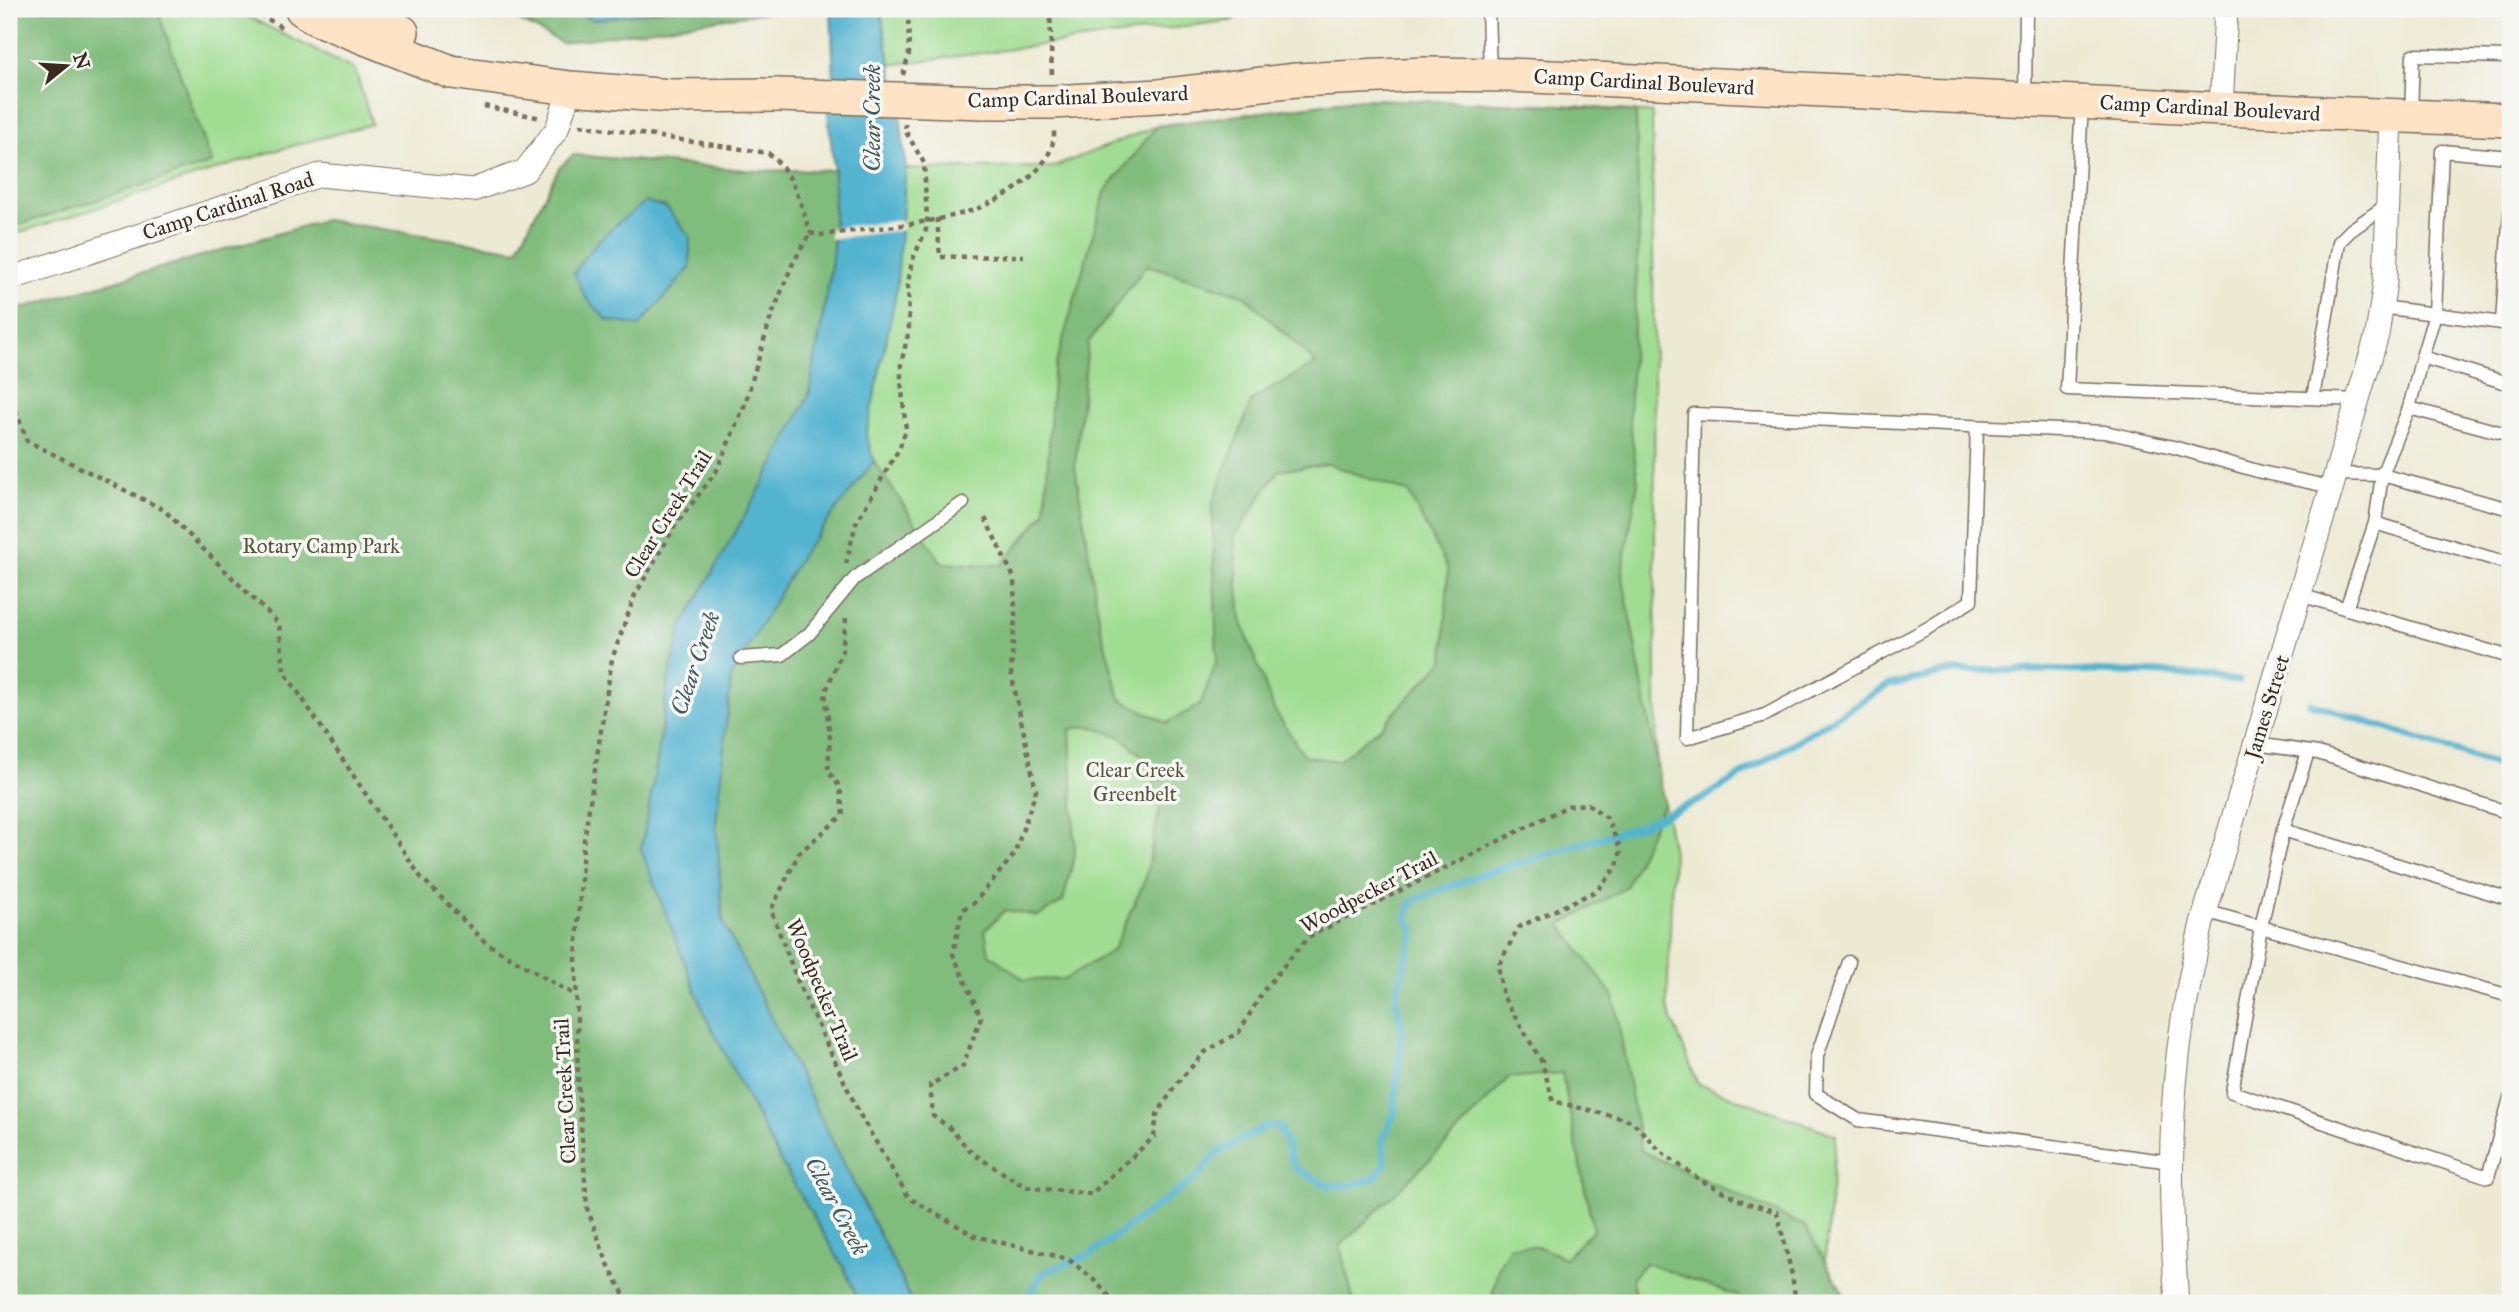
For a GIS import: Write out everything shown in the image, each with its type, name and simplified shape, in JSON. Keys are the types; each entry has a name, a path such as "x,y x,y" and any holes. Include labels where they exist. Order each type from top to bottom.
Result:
{"street":[{"path":"302,9 315,18 451,72 570,88"},
{"path":"357,9 389,27 474,58 570,88"},
{"path":"2221,109 2226,9"},
{"name":"Camp Cardinal Boulevard","path":"570,88 671,96 778,95 1052,102 1159,96 1296,80 1425,74 1490,75 2510,120"},
{"name":"Camp Cardinal Road","path":"9,279 320,175 473,190 525,171 557,129 570,88"},
{"name":"James Street","path":"2177,1303 2171,1223 2171,1162 2178,1056 2187,990 2205,911 2376,335 2385,282 2388,205 2401,116"}],"lane":[{"path":"1488,9 1490,75"},
{"path":"2025,99 2026,9"},
{"path":"2401,116 2413,55 2510,57"},
{"path":"2082,102 2067,388 2357,400"},
{"path":"2346,609 2375,523 2382,475 2409,408 2435,314 2442,151 2510,157"},
{"path":"2313,398 2339,242 2351,230 2388,205"},
{"path":"2381,307 2506,324 2510,213"},
{"path":"2422,357 2510,384"},
{"path":"2409,408 2510,435"},
{"path":"1977,427 1971,601 1928,628 1765,715 1687,738 1694,414 2105,432 2173,447 2261,472 2333,481 2382,475 2510,509"},
{"path":"741,658 782,656 809,634 855,579 963,503"},
{"path":"2375,523 2510,564"},
{"path":"2300,595 2510,657"},
{"path":"2256,744 2308,752 2510,813"},
{"path":"2308,752 2283,830 2232,1092 2488,1177 2510,1098"},
{"path":"2283,830 2510,899"},
{"path":"2205,911 2510,996"},
{"path":"1849,962 1817,1056 1816,1094 1858,1121 2171,1162"}],"path":[{"path":"786,170 791,176 810,233 903,225 961,214 997,199 1029,179 1048,156 1054,135 1050,9"},
{"path":"936,218 940,257 1024,257"},
{"name":"Woodpecker Trail","path":"927,220 926,230 912,261 908,284 909,330 901,364 906,430 899,449 856,523 845,563 855,579 846,616 842,652 825,693 830,737 828,771 840,787 843,815 799,853 771,911 799,985 860,1115 909,1198 975,1236 1068,1259 1092,1278 1116,1303"},
{"name":"Clear Creek Trail","path":"628,1303 607,1262 587,1208 578,1083 576,960 583,847 612,659 635,595 675,526 716,472 745,404 770,320 792,265 810,233"},
{"path":"9,391 27,441 164,510 279,624 284,671 420,876 486,943 576,996"},
{"name":"Woodpecker Trail","path":"985,518 1014,578 1015,615 1011,672 1036,791 1014,855 974,903 962,910 953,954 981,1017 963,1066 930,1085 933,1116 949,1126 972,1153 1025,1187 1091,1194 1154,1137 1157,1114 1178,1083 1205,1052 1239,1032 1264,990 1308,937 1567,806 1588,804 1606,818 1621,850 1612,874 1598,890 1519,927 1499,966 1503,996 1542,1062 1553,1101 1632,1121 1661,1152 1700,1180 1744,1202 1777,1212 1796,1303"}],"green space":[{"path":"9,9 233,9 355,70 372,124 274,151 9,236"},
{"path":"9,9 157,9 212,163 9,228"},
{"path":"497,9 566,9 594,20 667,9 787,9 562,43"},
{"path":"881,9 1236,9 1234,20 890,65"},
{"name":"Clear Creek Greenbelt","path":"1362,99 1561,105 1652,113 1657,818 1664,803 1673,853 1667,1007 1698,1084 1836,1135 1821,1303 212,1303 9,312 325,220 517,250 559,168 573,155 755,171 1054,167 1157,126"},
{"name":"Clear Creek Greenbelt","path":"1362,99 1561,105 1636,112 1639,233 1629,415 1638,482 1622,573 1664,803 1626,887 1561,925 1614,997 1641,1151 1805,1226 1845,1296 1841,1303 1743,1303 1738,1296 1645,1263 1632,1278 1636,1303 1491,1303 1498,1268 1510,1246 1537,1246 1565,1258 1593,1230 1562,1073 1508,1078 1448,1142 1340,1246 1354,1303 912,1303 723,922 716,823 731,676 802,554 874,461 942,563 1002,565 1045,512 1053,375 1105,192 1157,126","holes":["1147,265 1245,296 1316,363 1252,400 1212,505 1217,660 1200,705 1167,723 1120,699 1100,625 1075,466 1088,343","1328,464 1408,492 1448,569 1444,660 1380,728 1338,761 1304,756 1274,709 1241,620 1234,537 1279,470","1090,726 1121,737 1146,759 1160,806 1145,880 1113,950 1065,979 1025,980 989,954 985,930 1005,910 1038,916 1063,901 1075,854 1070,729"]},
{"name":"Rotary Camp Park","path":"573,155 755,171 834,170 833,255 809,395 667,687 641,850 706,1017 778,1157 844,1268 860,1303 9,1303 9,312 325,220 517,250 559,168"}],"water":[{"path":"566,9 667,9 594,20"},
{"name":"Clear Creek","path":"831,9 880,9 900,115 906,169 896,294 866,435 874,461 802,554 731,676 716,823 723,922 912,1303 860,1303 844,1268 778,1157 706,1017 641,850 667,687 681,628 774,464 809,395 834,239 834,170 828,113 834,81"},
{"path":"646,202 666,207 690,237 690,268 639,326 607,320 586,298 574,273 606,233"}],"pier":[{"path":"902,220 903,230 830,239 830,228"}],"waterway":[{"path":"1024,1303 1042,1273 1089,1255 1198,1176 1217,1153 1266,1126 1280,1127 1295,1168 1326,1185 1352,1185 1374,1178 1385,1164 1382,1140 1394,1114 1402,1026 1395,998 1414,931 1406,918 1412,901 1480,875 1639,826 1702,799 1888,685 1953,671 2168,673 2239,681"},
{"path":"2310,703 2510,769"}],"railway":[{"path":"2508,1303 2510,1295"}]}
